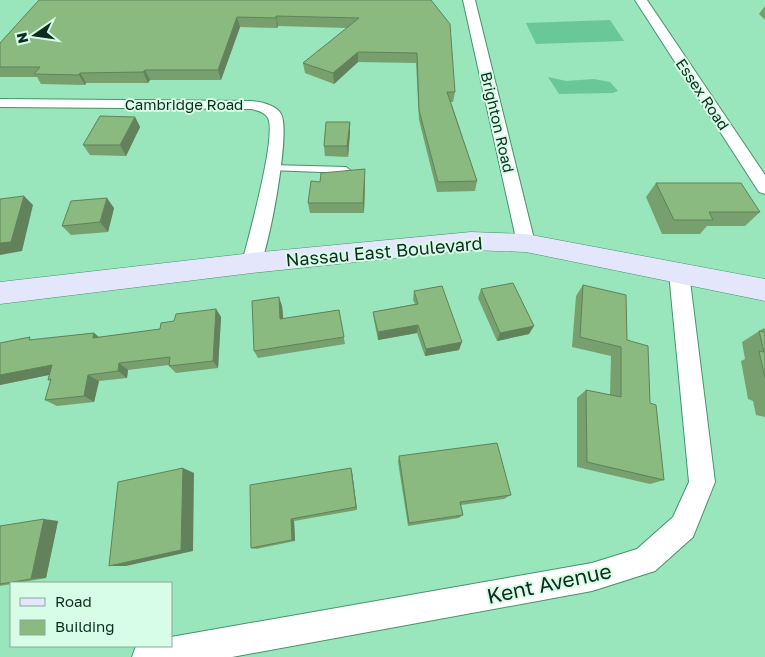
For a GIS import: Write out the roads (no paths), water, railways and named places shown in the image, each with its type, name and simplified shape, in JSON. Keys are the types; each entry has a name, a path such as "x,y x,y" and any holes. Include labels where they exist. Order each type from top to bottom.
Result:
{"street":[{"name":"Brighton Road","path":"469,0 526,244"},
{"name":"Essex Road","path":"641,0 765,188"},
{"name":"Cambridge Road","path":"0,103 251,104 261,107 275,116 278,122 276,152 252,263"},
{"name":"Nassau East Boulevard","path":"0,293 252,263 470,241 526,244 765,290"},
{"name":"Kent Avenue","path":"147,657 592,577 644,560 683,527 702,482 679,273"}],"lane":[{"path":"272,168 346,170"}]}
